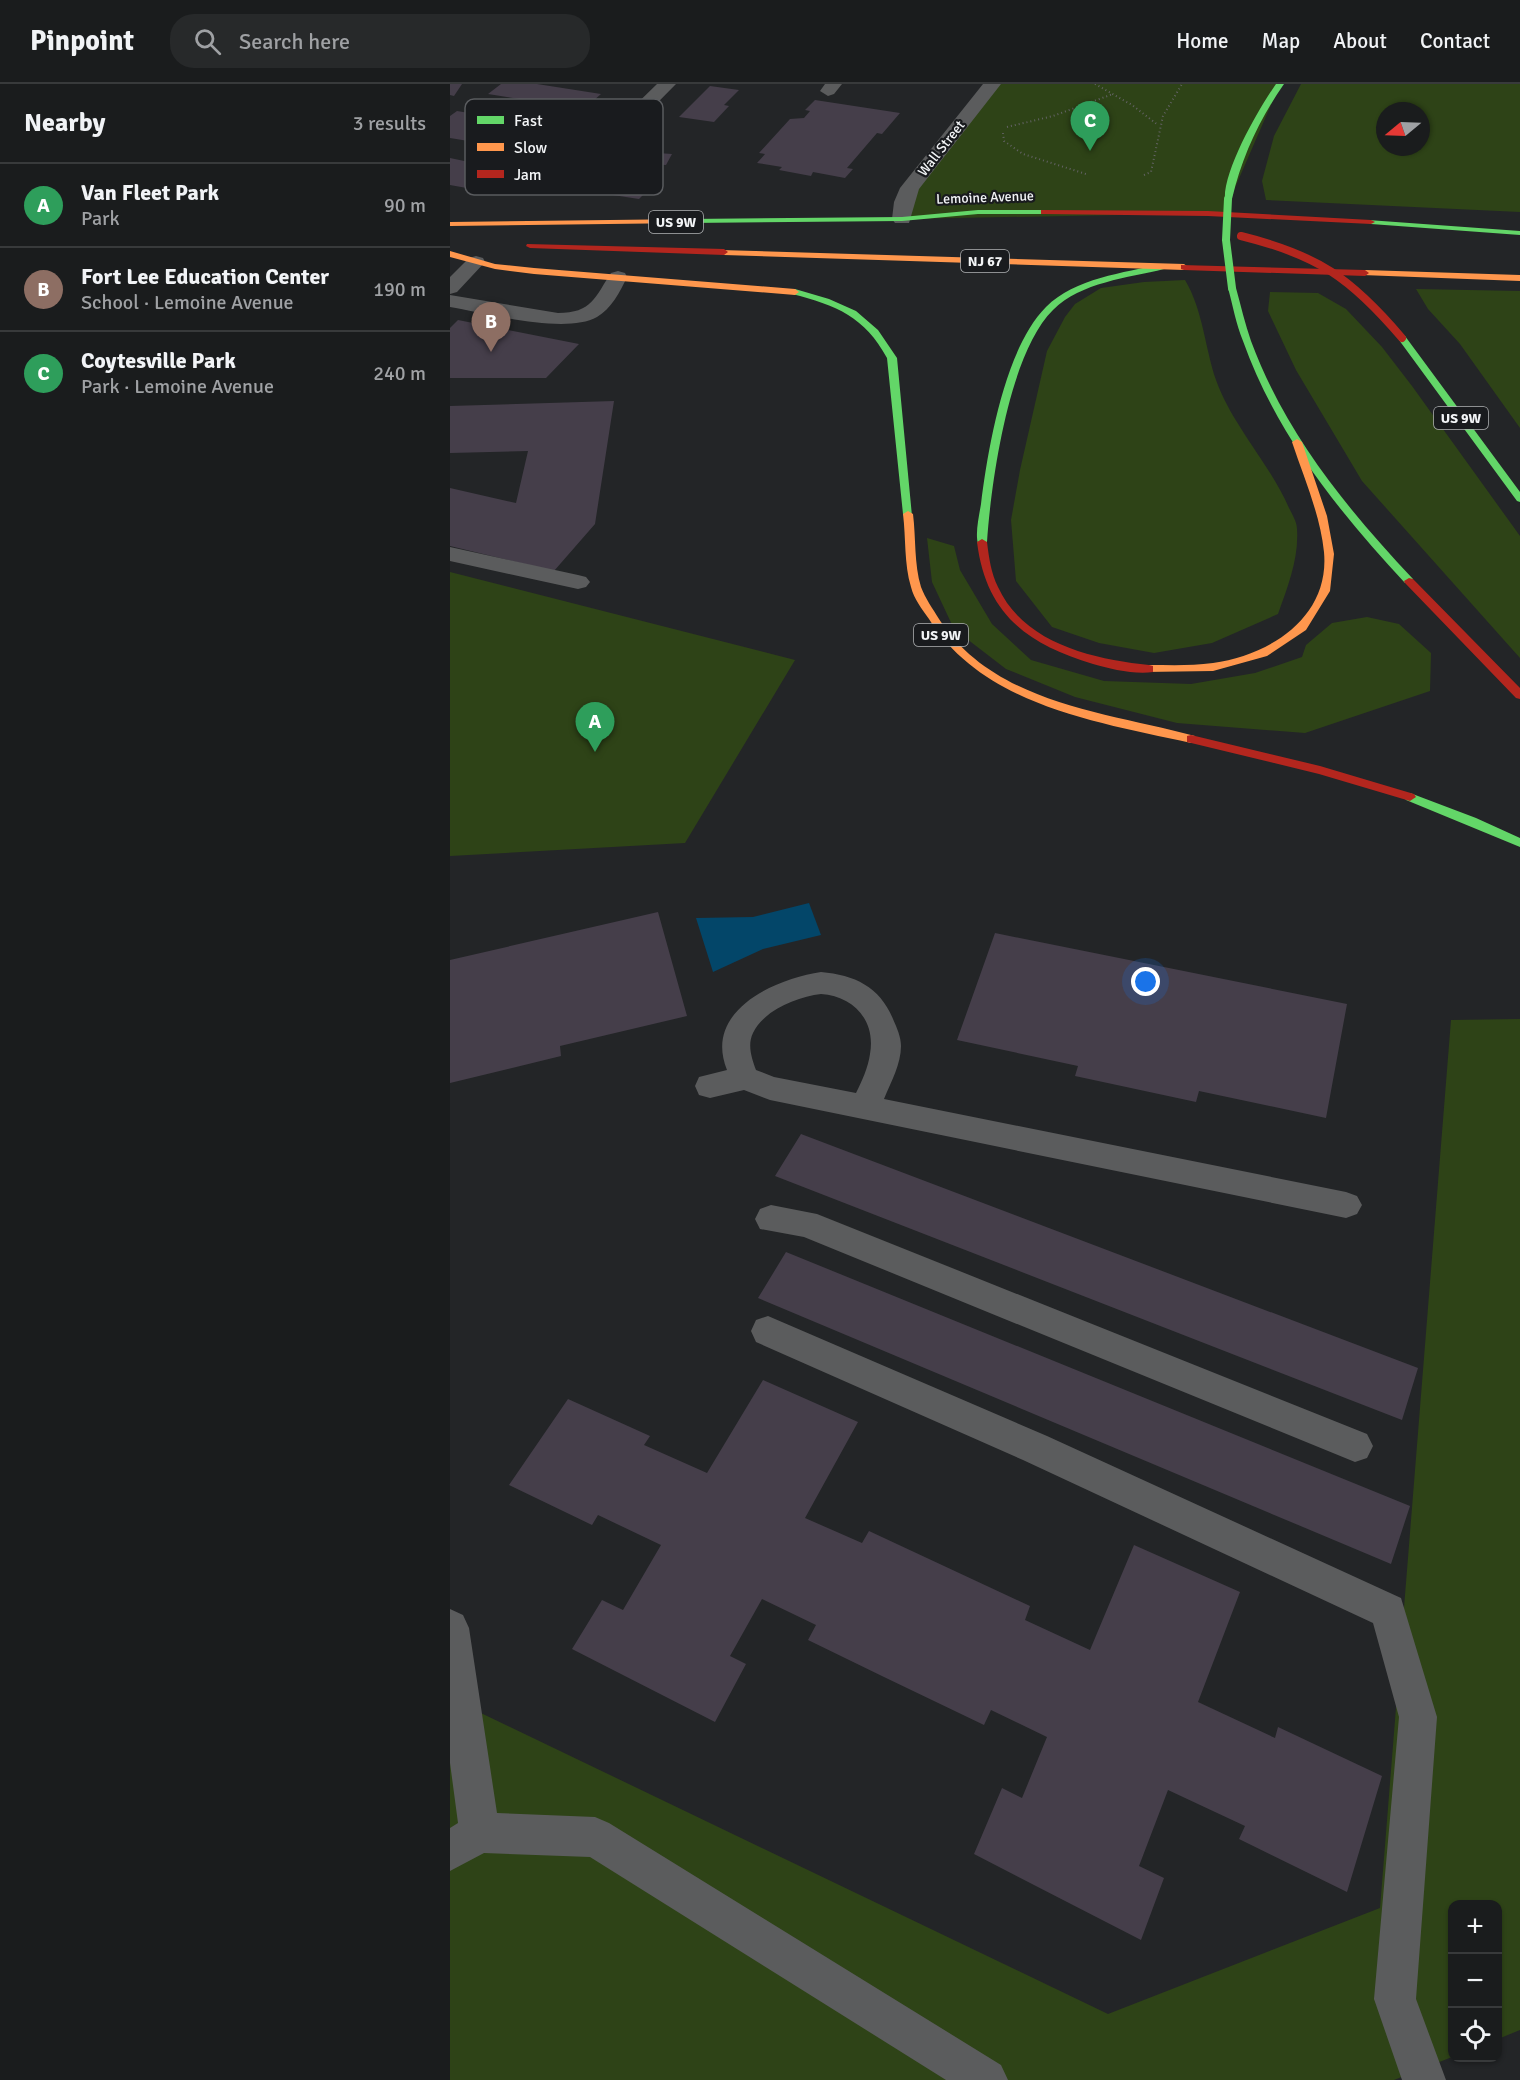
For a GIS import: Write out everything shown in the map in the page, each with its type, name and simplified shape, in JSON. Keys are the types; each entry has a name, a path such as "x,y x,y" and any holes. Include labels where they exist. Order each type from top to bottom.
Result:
{"main road":[{"path":"1280,84 1250,129 1238,159 1228,199 1226,240 1232,288 1245,334 1261,377 1297,442 1325,483 1357,522 1520,695"},
{"name":"Lemoine Avenue","path":"450,224 902,219 978,212 1193,212 1287,216 1520,233"},
{"name":"US 9W","path":"902,219 1070,226"},
{"name":"US 9W","path":"1214,232 1288,247 1333,267 1362,290 1402,338 1520,499"},
{"name":"NJ 67","path":"513,245 1520,278"},
{"name":"US 9W","path":"450,254 476,262 534,271 783,289 837,304 872,325 888,346 894,370 916,587 930,619 954,650 979,669 1018,690 1064,708 1361,781 1443,810 1520,843"},
{"path":"1161,267 1099,282 1066,295 1047,309 1023,346 997,440 985,513 984,550 987,575 995,597 1006,612 1022,628 1043,641 1068,652 1095,661 1141,669 1184,672 1208,670 1253,657 1274,647 1291,636 1317,608 1324,593 1328,575 1326,537 1297,442"}],"street":[{"path":"652,99 667,84"},
{"name":"Wall Street","path":"902,219 904,202 910,188 992,84"}],"lane":[{"path":"450,288 476,262"},
{"path":"450,301 558,319 571,319 598,309 618,277"},
{"path":"450,554 578,582"},
{"path":"745,1078 735,1054 736,1041 742,1025 750,1015 780,992 791,987 808,983 842,985 861,995 873,1006 881,1024 886,1046 866,1107"},
{"path":"710,1086 745,1078 770,1088 1346,1205"},
{"path":"771,1219 806,1224 1355,1446"},
{"path":"768,1331 1035,1448 1388,1611 1418,1717 1395,1999 1424,2080"},
{"path":"450,1628 465,1842 595,1837 986,2080"}],"path":[{"path":"1095,84 1132,105 1158,125"},
{"path":"1141,176 1151,172 1162,113 1182,84"},
{"path":"1091,176 1016,150 1004,141 1002,133 1009,126 1053,116 1113,94"}],"green space":[{"path":"992,84 1280,84 1224,213 902,219 904,202"},
{"path":"1301,84 1520,84 1520,212 1266,200 1262,181 1274,136"},
{"path":"1185,280 1196,304 1212,368 1223,397 1281,492 1295,521 1297,540 1292,572 1278,614 1212,643 1154,653 1099,643 1052,627 1016,581 1011,520 1047,351 1065,317 1075,304 1101,288 1144,282"},
{"path":"1416,289 1520,291 1520,428 1460,344 1428,309"},
{"path":"1270,292 1318,293 1346,309 1382,347 1412,386 1520,536 1520,658 1362,481 1296,370 1268,311"},
{"path":"927,538 954,546 960,570 992,624 1031,660 1104,681 1191,684 1255,673 1302,657 1306,645 1332,623 1367,617 1399,624 1431,653 1430,691 1305,733 1177,723 1075,697 1006,669 954,629 932,582"},
{"path":"450,572 795,660 685,843 450,856"},
{"path":"1520,1019 1520,2030 1502,2037 1502,1900 1448,1900 1448,2059 1394,2080 450,2080 450,1716 460,1703 1108,2014 1380,1908 1451,1020"}],"water":[{"path":"809,903 821,935 763,949 713,972 696,918 753,917"}],"building":[{"path":"450,84 462,84 454,96 450,95"},
{"path":"501,84 537,84 601,94 595,99 519,99 488,94"},
{"path":"710,86 739,90 724,105 729,106 714,122 679,117"},
{"path":"815,100 900,113 882,134 877,133 847,168 853,169 845,178 813,172 811,176 779,170 782,167 757,163 765,154 759,153 790,119 804,118 810,111 805,110"},
{"path":"457,111 465,112 465,140 450,138 450,116"},
{"path":"663,153 672,154 666,165 663,165"},
{"path":"450,158 465,161 465,188 450,185"},
{"path":"613,195 643,195 639,199"},
{"path":"458,320 579,344 546,378 450,378 450,328"},
{"path":"614,401 595,524 554,571 450,546 450,488 516,503 528,451 450,453 450,406"},
{"path":"658,912 687,1016 560,1046 561,1056 450,1083 450,960"},
{"path":"995,933 1347,1004 1326,1118 1199,1091 1196,1102 1075,1076 1078,1066 957,1040"},
{"path":"801,1134 1418,1368 1402,1420 775,1176"},
{"path":"786,1252 1410,1506 1391,1564 758,1298"},
{"path":"763,1380 858,1422 805,1518 862,1543 869,1531 1030,1606 1025,1620 1090,1650 1134,1545 1240,1592 1198,1702 1275,1738 1278,1727 1382,1776 1347,1892 1239,1839 1245,1826 1168,1790 1139,1866 1164,1878 1141,1940 974,1854 1002,1788 1022,1798 1047,1737 991,1710 984,1725 884,1677 808,1640 816,1625 762,1599 730,1656 746,1664 715,1722 572,1649 602,1600 623,1610 661,1545 598,1515 592,1525 509,1485 568,1399 650,1436 644,1445 707,1473"}],"traffic: fast":[{"path":"1228,199 1236,168 1248,138 1280,84"},
{"path":"1228,199 1226,240 1232,288"},
{"path":"688,221 902,219 978,212 1044,212"},
{"path":"1371,222 1520,233"},
{"path":"982,542 988,487 1001,418 1022,352 1035,326 1050,308 1075,292 1103,281 1161,267"},
{"path":"1232,288 1250,349 1264,382 1298,444 1339,501 1409,581"},
{"path":"795,292 840,306 865,321 875,331 892,358 908,514"},
{"path":"1402,338 1520,499"},
{"path":"1410,797 1520,843"}],"traffic: slow":[{"path":"450,224 688,221"},
{"path":"724,252 1184,267"},
{"path":"450,254 495,266 534,271 795,292"},
{"path":"1365,273 1520,278"},
{"path":"1149,669 1213,667 1263,654 1302,628 1325,591 1329,554 1322,516 1297,442"},
{"path":"908,514 913,569 918,592 946,639 973,664 1005,684 1041,700 1079,713 1191,739"}],"traffic: jam":[{"path":"1044,212 1208,214 1371,222"},
{"path":"1241,236 1292,250 1332,270 1367,298 1402,338"},
{"path":"530,246 724,252"},
{"path":"1184,267 1365,273"},
{"path":"982,542 985,567 993,588 1005,607 1020,623 1038,636 1080,656 1103,663 1149,669"},
{"path":"1409,581 1520,695"},
{"path":"1191,739 1320,770 1410,797"}],"place":[{"name":"Coytesville Park","path":"1090,151"},
{"name":"Fort Lee Education Center","path":"491,352"},
{"name":"Van Fleet Park","path":"595,752"}]}
